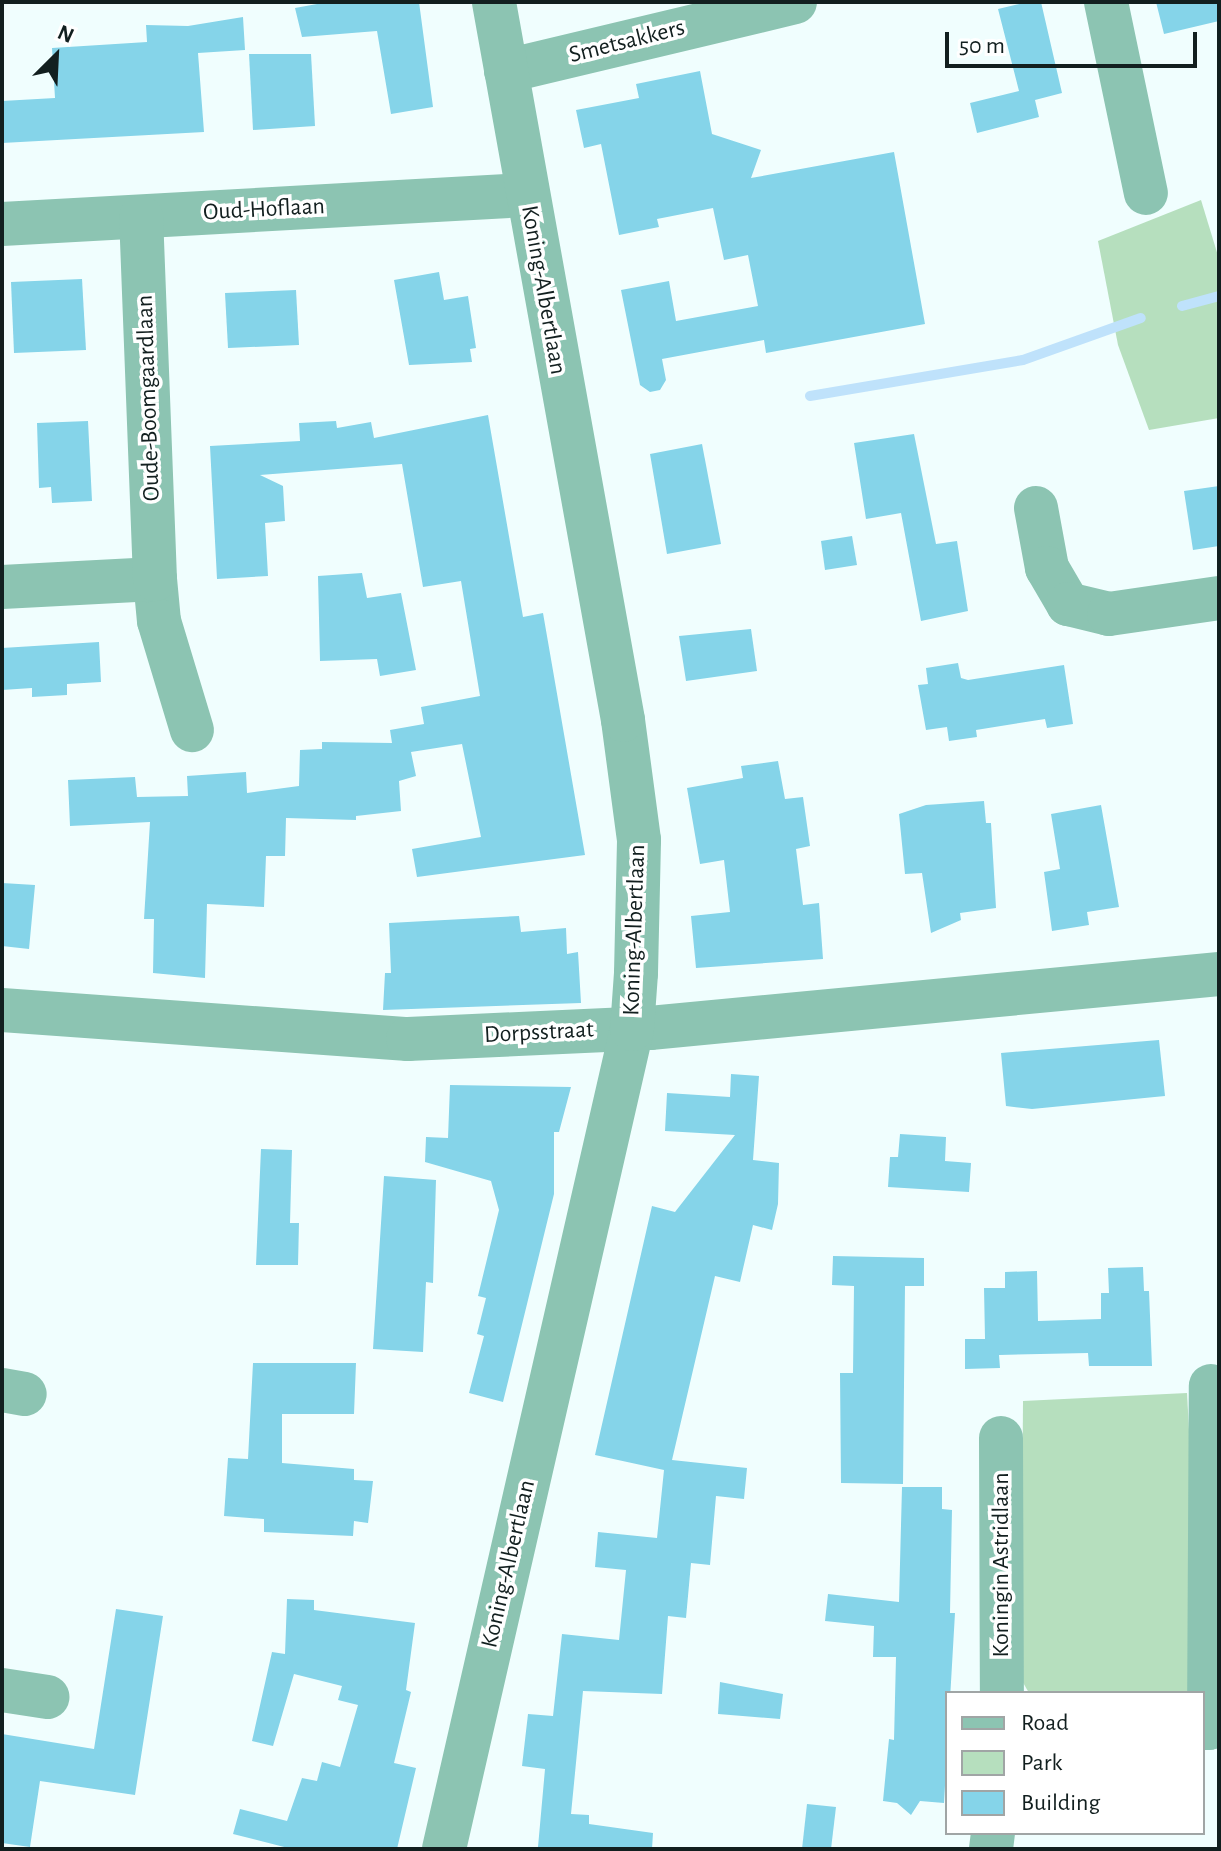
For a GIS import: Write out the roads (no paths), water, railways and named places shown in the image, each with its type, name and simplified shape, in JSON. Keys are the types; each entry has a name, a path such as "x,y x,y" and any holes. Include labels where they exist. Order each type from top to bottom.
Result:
{"street":[{"name":"Koning-Albertlaan","path":"444,1849 632,1029 639,840 623,720 526,195 494,2"},
{"name":"Smetsakkers","path":"506,71 795,2"},
{"path":"1106,2 1146,193"},
{"name":"Oud-Hoflaan","path":"2,224 526,195"},
{"name":"Oude-Boomgaardlaan","path":"141,217 159,621 192,730"},
{"path":"1036,508 1047,568 1068,604 1109,614 1219,598"},
{"path":"2,587 155,579"},
{"name":"Dorpsstraat","path":"2,1010 408,1039 632,1029 1219,974"},
{"path":"1205,1728 1209,1728 1211,1386"},
{"name":"Koningin Astridlaan","path":"1001,1438 1002,1691"},
{"path":"2,1690 47,1697"}],"waterway":[{"path":"1182,306 1219,296"},
{"path":"810,396 1023,360 1141,318"}]}
